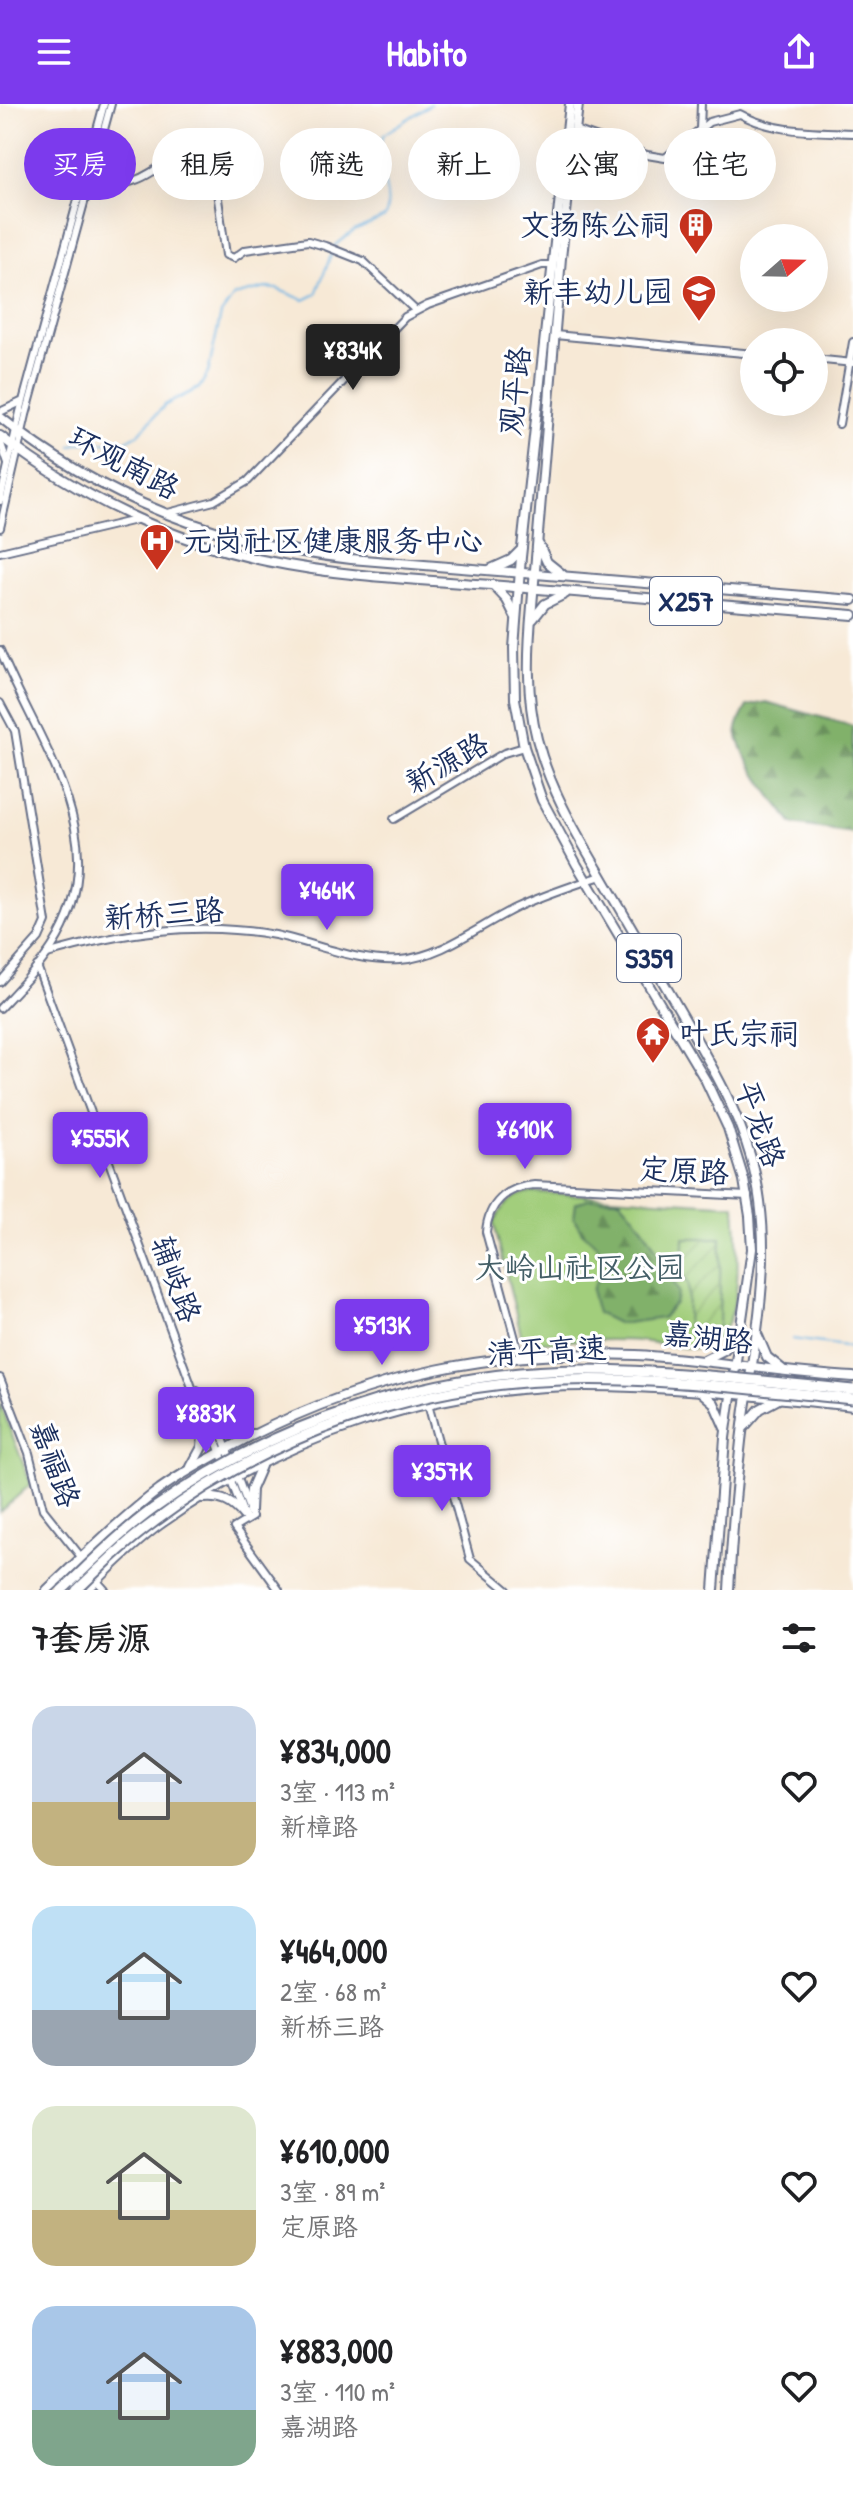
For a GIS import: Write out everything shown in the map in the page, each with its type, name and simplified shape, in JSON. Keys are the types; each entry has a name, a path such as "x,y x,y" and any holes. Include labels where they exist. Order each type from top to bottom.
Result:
{"highway":[{"name":"清平高速","path":"62,1590 150,1512 214,1471 313,1423 411,1392 487,1377 580,1370 668,1373 853,1390"},
{"name":"清平高速","path":"77,1590 153,1522 218,1479 324,1428 421,1398 523,1382 603,1380 671,1382 853,1399"}],"main road":[{"name":"观平路","path":"518,587 570,104"},
{"name":"观平路","path":"575,128 578,104"},
{"name":"观平路","path":"534,574 568,200"},
{"name":"环观南路","path":"0,414 95,481 165,514 223,535 301,553 853,600"},
{"name":"环观南路","path":"0,438 84,492 140,519 224,550 268,562 322,570 853,615"},
{"path":"538,536 547,562 569,577"},
{"path":"481,570 503,565 515,557 522,547"},
{"name":"平龙路","path":"534,574 530,627 531,700 541,755 563,807 720,1081 747,1143 758,1185 764,1235 764,1281 742,1434 729,1590"},
{"path":"492,585 507,600 516,621"},
{"name":"平龙路","path":"518,587 515,699 524,747 542,800 706,1081 734,1145 748,1196 752,1249 726,1436 714,1590"},
{"path":"530,627 535,614 545,604 558,596 574,592"},
{"path":"699,1361 724,1350 736,1338 742,1324"},
{"path":"757,1330 767,1357 775,1366 786,1371"},
{"name":"嘉湖路","path":"47,1590 143,1503 187,1472 258,1433 325,1402 396,1379 458,1364 520,1357 611,1355 853,1377"},
{"name":"嘉湖路","path":"87,1590 140,1541 199,1499 267,1461 345,1428 428,1404 500,1392 560,1387 699,1390 853,1406"},
{"path":"699,1390 710,1398 718,1410 726,1436 742,1434 750,1418 760,1409 782,1399"},
{"path":"215,1416 222,1426 233,1433 258,1433"},
{"path":"187,1472 202,1447 204,1420"},
{"path":"199,1499 224,1500 248,1516 253,1482 267,1461"}],"street":[{"path":"20,431 23,399 104,104"},
{"path":"104,128 111,104"},
{"path":"700,128 701,104"},
{"path":"701,128 709,122 740,114 752,121 783,129 853,133"},
{"path":"136,180 186,147 203,140 208,142 226,255 234,258 245,250 308,241 363,261 415,310"},
{"path":"0,528 20,431 85,200"},
{"path":"165,514 214,501 248,481 395,325 415,310 542,265 553,265"},
{"path":"555,335 740,353"},
{"path":"839,424 852,363 853,342"},
{"path":"828,360 852,363"},
{"path":"0,414 15,408 23,399"},
{"path":"0,438 8,471"},
{"path":"0,501 16,448"},
{"path":"0,552 140,519"},
{"path":"0,650 65,788 76,831 77,865 72,898 60,933 47,954 0,1008"},
{"path":"0,703 15,731 46,922 39,938 0,982"},
{"name":"新源路","path":"394,819 504,753 524,747"},
{"name":"新桥三路","path":"47,954 117,936 204,928 274,935 369,958 408,959 435,951 526,903 601,876"},
{"name":"辅岐路","path":"37,966 191,1383"},
{"name":"定原路","path":"520,1357 486,1232 494,1205 507,1192 534,1185 748,1196"},
{"name":"嘉福路","path":"0,1378 29,1453 43,1509 82,1558"},
{"path":"191,1383 215,1416 224,1451 248,1516 234,1528 279,1590"},
{"path":"191,1383 204,1420 224,1451"},
{"path":"428,1404 470,1559 507,1590"},
{"path":"97,1581 105,1590"}],"green space":[{"path":"766,702 853,726 853,833 793,824 759,779 744,752 737,730 747,706"},
{"name":"大岭山社区公园","path":"533,1192 735,1205 737,1283 729,1322 719,1337 700,1348 625,1340 523,1343 494,1224 508,1202 519,1195"},
{"path":"588,1199 620,1199 653,1243 678,1293 675,1303 662,1318 619,1324 597,1313 593,1286 609,1266 599,1255 597,1245 582,1232 574,1218 576,1203"},
{"path":"684,1238 721,1238 719,1326 715,1331 687,1331 688,1284 683,1277"},
{"path":"0,1403 31,1484 0,1512"}],"waterway":[{"path":"71,446 78,443 123,442 139,433 165,405 199,388 208,373 221,314 234,296 266,288 304,300 316,294 335,245 354,231 385,217 387,196 380,155 384,134 431,104"},
{"path":"792,1339 853,1347"}],"place":[{"name":"文扬陈公祠","path":"696,256"},
{"name":"新丰幼儿园","path":"699,323"},
{"name":"元岗社区健康服务中心","path":"157,572"},
{"name":"叶氏宗祠","path":"653,1065"}]}
